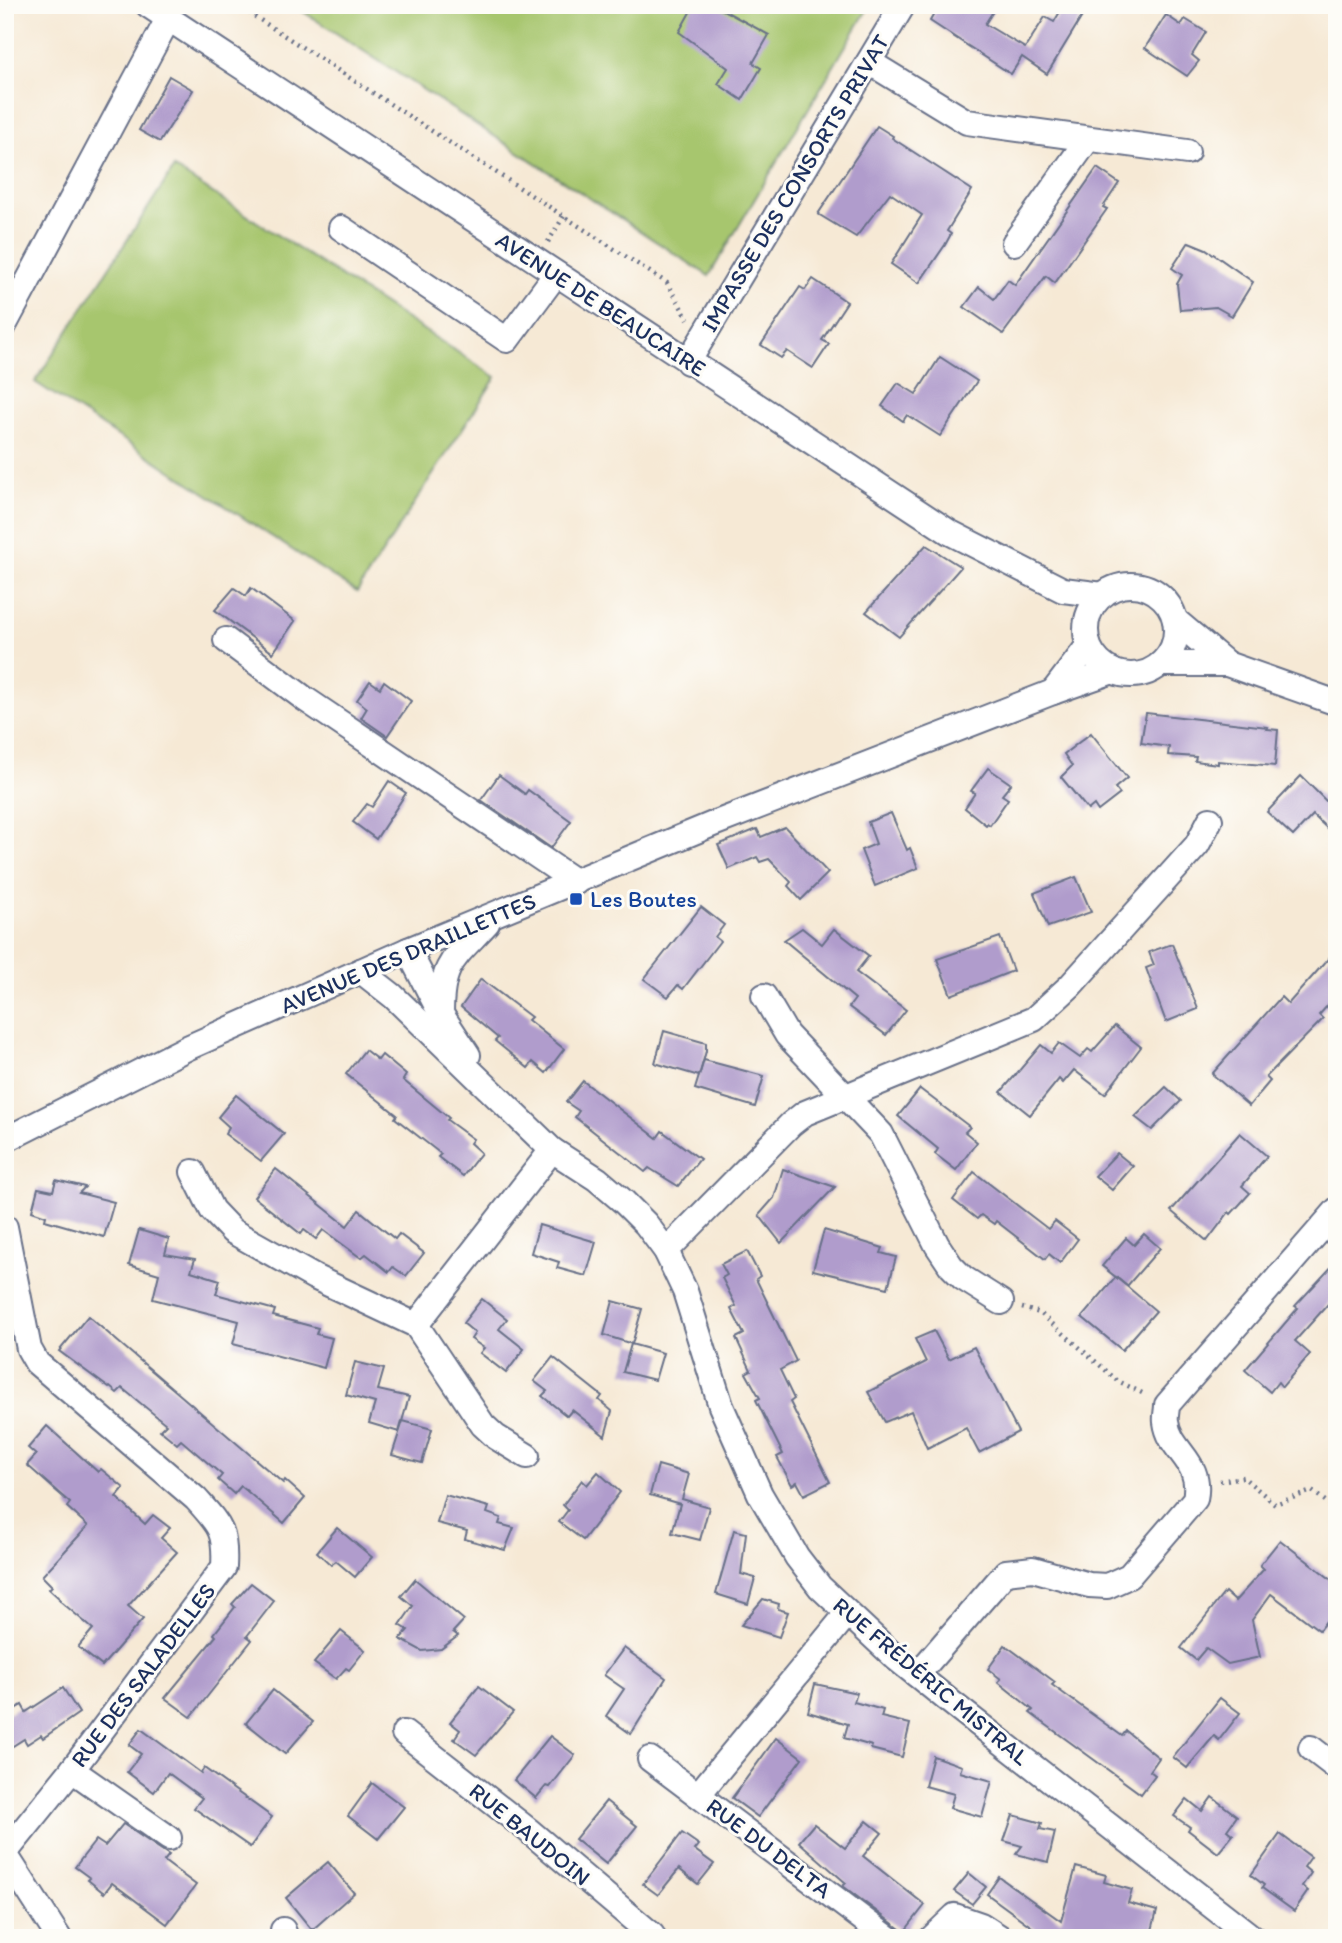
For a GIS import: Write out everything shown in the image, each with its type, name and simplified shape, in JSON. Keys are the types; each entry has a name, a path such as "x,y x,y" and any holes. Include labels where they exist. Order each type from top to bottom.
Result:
{"street":[{"name":"IMPASSE DES CONSORTS PRIVAT","path":"694,351 903,5"},
{"name":"AVENUE DE BEAUCAIRE","path":"158,12 555,274 694,351 949,532 1063,590 1103,595"},
{"path":"5,324 158,12"},
{"path":"869,62 967,122 1187,152"},
{"path":"1014,243 1088,139"},
{"path":"341,228 507,340 555,274"},
{"path":"1053,692 1087,637 1088,616 1094,604 1116,588 1131,585 1146,588 1164,601 1175,620 1227,664"},
{"path":"1063,590 1102,665 1113,671 1138,675 1161,664 1227,664 1337,704"},
{"path":"1161,664 1174,644 1175,620"},
{"path":"226,640 304,699 576,882"},
{"name":"AVENUE DES DRAILLETTES","path":"5,1140 187,1048 408,950 713,824 1113,671"},
{"path":"666,1251 805,1113 1034,1019 1070,986 1197,845 1210,820"},
{"path":"441,1014 441,988 449,964 493,917"},
{"name":"RUE FRÉDÉRIC MISTRAL","path":"408,950 441,1014 496,1096"},
{"name":"RUE FRÉDÉRIC MISTRAL","path":"361,971 393,996 552,1150 597,1180 646,1224 666,1251 685,1291 721,1405 760,1494 797,1557 820,1587 917,1675 1253,1938"},
{"path":"764,996 787,1035 881,1134 937,1245 951,1266 963,1278 1001,1302"},
{"path":"416,1325 552,1150"},
{"path":"193,1172 212,1210 232,1231 314,1277 416,1325 483,1425 496,1437 527,1456"},
{"path":"917,1675 1006,1572 1033,1569 1088,1585 1108,1586 1129,1576 1195,1499 1198,1484 1192,1468 1166,1424 1167,1405 1337,1210"},
{"name":"RUE DES SALADELLES","path":"5,1227 29,1349 37,1363 197,1499 216,1521 225,1542 224,1567 5,1854"},
{"path":"698,1796 847,1614"},
{"name":"RUE BAUDOIN","path":"404,1733 528,1830 652,1935 652,1938"},
{"path":"1311,1748 1337,1768"},
{"name":"RUE DU DELTA","path":"650,1759 888,1938"},
{"path":"72,1769 169,1838"},
{"path":"5,1854 59,1938"},
{"path":"932,1938 955,1916 981,1925 1001,1938"}],"path":[{"path":"237,5 667,283 694,351"},
{"path":"1001,1302 1040,1313 1118,1381 1167,1405"},
{"path":"1198,1484 1243,1478 1275,1504 1312,1491 1337,1510"}],"green space":[{"path":"293,5 870,5 709,276"},
{"path":"174,168 496,377 357,592 35,382"}],"building":[{"path":"694,5 714,5 769,35 753,63 761,68 742,100 718,84 728,68 679,32"},
{"path":"939,5 997,5 985,24 1025,48 1045,17 1054,22 1064,5 1089,5 1047,74 1022,57 1011,74 930,21"},
{"path":"1166,15 1181,25 1185,19 1206,32 1192,55 1199,61 1187,76 1145,48"},
{"path":"169,76 193,90 160,142 139,130"},
{"path":"877,126 972,190 947,231 951,234 945,245 919,283 891,264 922,215 890,193 856,237 818,214"},
{"path":"1097,168 1119,183 1103,207 1107,209 1055,283 1046,276 1003,334 964,307 979,287 994,299 1008,280 1015,285"},
{"path":"1189,242 1206,249 1253,282 1232,316 1216,307 1180,310 1177,284 1182,275 1172,268"},
{"path":"813,279 847,302 822,340 829,344 813,368 787,351 781,358 761,345 800,287 805,290"},
{"path":"940,357 977,381 940,436 907,415 903,421 882,406 898,383 916,394"},
{"path":"926,545 961,567 899,637 866,612"},
{"path":"234,588 246,596 251,588 295,621 273,653 215,610"},
{"path":"370,681 380,688 384,681 411,701 387,736 361,718 367,708 357,700"},
{"path":"1146,713 1278,730 1275,766 1218,761 1218,764 1195,761 1196,757 1168,755 1169,747 1141,743"},
{"path":"1091,733 1127,778 1115,788 1120,794 1098,811 1094,805 1088,810 1061,777 1072,766 1064,754"},
{"path":"988,768 1011,784 1002,795 1008,799 990,825 986,825 965,808 975,793 971,791"},
{"path":"499,775 525,794 528,790 571,821 551,848 481,800"},
{"path":"1301,776 1337,812 1337,838 1313,815 1293,836 1267,812"},
{"path":"389,781 406,793 376,839 353,822 367,804 372,807"},
{"path":"891,813 918,868 875,886 861,850 876,844 868,822"},
{"path":"785,827 828,873 801,900 788,886 791,882 769,859 760,862 757,857 729,869 718,845 757,829 761,837"},
{"path":"1076,877 1091,912 1048,927 1034,893"},
{"path":"701,907 724,925 715,937 720,941 683,989 678,985 668,997 644,979"},
{"path":"802,928 822,944 834,929 869,956 856,972 906,1010 886,1035 849,1007 855,999 784,940"},
{"path":"1000,937 1013,971 951,995 937,959"},
{"path":"1172,944 1198,1009 1166,1022 1146,968 1154,965 1149,952"},
{"path":"1337,949 1337,995 1319,1015 1323,1019 1266,1077 1270,1081 1249,1106 1212,1074 1281,997 1288,1004"},
{"path":"481,979 531,1017 528,1020 564,1049 546,1073 533,1062 528,1068 495,1041 498,1038 461,1007"},
{"path":"1115,1026 1141,1047 1105,1094 1074,1070 1063,1083 1059,1079 1030,1115 1001,1092 1041,1045 1051,1053 1059,1043 1080,1058 1088,1049 1092,1052"},
{"path":"664,1031 706,1043 699,1076 655,1063"},
{"path":"365,1050 378,1060 382,1055 406,1075 403,1080 449,1118 447,1120 473,1139 470,1143 481,1153 463,1176 438,1157 441,1154 395,1118 397,1115 346,1074"},
{"path":"704,1060 764,1076 755,1107 695,1089"},
{"path":"583,1081 657,1138 662,1131 700,1159 678,1186 649,1168 645,1172 575,1117 579,1111 566,1102"},
{"path":"1166,1087 1181,1101 1152,1130 1135,1117"},
{"path":"920,1089 970,1127 965,1132 977,1142 956,1170 935,1154 938,1149 898,1116"},
{"path":"236,1095 284,1134 261,1161 225,1134 229,1127 218,1117"},
{"path":"1240,1133 1267,1156 1242,1186 1250,1193 1231,1214 1229,1212 1207,1241 1171,1211"},
{"path":"1117,1153 1133,1166 1112,1190 1095,1176"},
{"path":"276,1169 347,1226 359,1210 395,1239 399,1234 424,1253 406,1276 393,1267 389,1272 366,1254 361,1258 323,1230 316,1239 304,1230 301,1234 254,1197"},
{"path":"783,1169 835,1187 781,1243 759,1215 774,1198"},
{"path":"974,1172 1048,1229 1055,1221 1078,1239 1060,1263 1049,1254 1045,1259 996,1221 994,1224 981,1215 977,1219 953,1200"},
{"path":"56,1180 85,1187 79,1193 114,1202 104,1237 45,1220 46,1216 32,1211 38,1188 53,1191"},
{"path":"539,1225 596,1242 586,1276 557,1268 559,1262 531,1253"},
{"path":"139,1230 169,1239 165,1254 195,1259 191,1271 220,1280 216,1294 275,1310 273,1316 318,1328 316,1334 332,1338 324,1368 233,1344 239,1321 153,1299 159,1274 129,1265"},
{"path":"824,1230 883,1248 881,1253 896,1257 888,1288 813,1270"},
{"path":"1144,1234 1160,1248 1127,1286 1102,1266 1126,1238 1134,1245"},
{"path":"747,1251 760,1276 756,1279 796,1361 780,1370 794,1399 790,1402 830,1482 804,1495 797,1482 792,1485 777,1457 783,1454 756,1400 760,1398 746,1373 751,1370 736,1338 744,1334 731,1309 736,1306 722,1278 727,1275 721,1264"},
{"path":"1337,1261 1337,1294 1295,1341 1310,1354 1282,1387 1278,1382 1270,1392 1245,1370 1298,1308 1295,1306"},
{"path":"1116,1277 1156,1311 1122,1350 1082,1317"},
{"path":"482,1299 507,1319 499,1329 524,1349 506,1373 480,1353 484,1348 471,1339 475,1333 463,1323"},
{"path":"613,1301 642,1309 632,1344 604,1335"},
{"path":"88,1316 283,1483 285,1480 305,1498 284,1523 241,1486 234,1494 218,1480 222,1475 181,1440 177,1444 160,1430 166,1424 122,1388 117,1393 59,1351"},
{"path":"934,1331 949,1359 974,1347 1018,1432 979,1453 966,1428 927,1448 911,1411 885,1422 868,1392 926,1362 915,1339"},
{"path":"631,1344 663,1353 655,1380 623,1372"},
{"path":"553,1357 602,1396 599,1400 612,1411 605,1436 572,1410 567,1416 542,1396 547,1391 534,1381"},
{"path":"355,1362 384,1369 378,1390 409,1397 399,1432 369,1423 375,1403 346,1395"},
{"path":"403,1421 432,1429 422,1463 392,1455"},
{"path":"47,1426 98,1472 101,1469 124,1488 116,1497 145,1524 153,1515 170,1528 161,1538 177,1552 128,1606 143,1619 102,1666 78,1647 93,1629 59,1600 49,1589 52,1586 42,1576 88,1526 67,1507 70,1503 27,1465 36,1455 28,1448"},
{"path":"658,1465 689,1474 682,1499 709,1507 700,1540 672,1533 680,1504 650,1495"},
{"path":"598,1472 620,1492 583,1540 559,1522 568,1510 563,1505 582,1480 587,1485"},
{"path":"445,1495 489,1507 487,1513 501,1518 499,1524 514,1528 505,1550 465,1539 467,1531 437,1523"},
{"path":"337,1528 372,1557 355,1577 336,1561 331,1565 317,1552"},
{"path":"734,1530 746,1533 741,1574 755,1578 748,1604 716,1594"},
{"path":"1280,1540 1337,1584 1337,1607 1319,1630 1271,1594 1252,1620 1260,1657 1228,1664 1206,1648 1196,1660 1181,1648 1225,1592 1235,1601 1264,1569 1260,1565"},
{"path":"415,1579 464,1620 453,1632 458,1636 441,1649 422,1651 400,1639 408,1630 400,1625 413,1606 401,1596"},
{"path":"251,1583 274,1601 247,1636 252,1640 191,1717 165,1698 216,1636 214,1634 235,1607 232,1604"},
{"path":"763,1599 779,1604 778,1609 788,1612 779,1637 741,1625"},
{"path":"341,1631 365,1650 349,1670 346,1668 336,1679 314,1663"},
{"path":"1005,1645 1055,1682 1052,1685 1122,1736 1126,1731 1159,1758 1150,1771 1155,1775 1141,1794 1030,1713 1033,1710 998,1682 1001,1679 988,1669"},
{"path":"624,1648 666,1678 631,1734 606,1716 624,1689 604,1675"},
{"path":"815,1684 857,1693 854,1702 883,1710 881,1717 910,1724 902,1757 844,1738 848,1724 808,1712"},
{"path":"479,1686 513,1712 476,1755 454,1739 460,1730 450,1722"},
{"path":"63,1688 79,1713 43,1738 41,1735 27,1744 24,1739 5,1751 5,1715 22,1705 26,1712"},
{"path":"273,1690 313,1722 285,1754 246,1723"},
{"path":"1220,1698 1240,1713 1219,1740 1214,1736 1187,1768 1173,1757"},
{"path":"141,1729 201,1773 204,1768 272,1817 250,1847 194,1808 202,1798 168,1773 154,1792 127,1772 141,1754 129,1745"},
{"path":"550,1736 575,1755 550,1787 546,1786 536,1798 514,1780"},
{"path":"776,1738 802,1758 758,1817 732,1798"},
{"path":"933,1756 962,1766 960,1772 992,1781 982,1817 950,1808 954,1794 925,1786"},
{"path":"372,1783 404,1807 378,1839 348,1816"},
{"path":"1212,1797 1237,1816 1227,1830 1233,1835 1218,1853 1174,1816 1187,1799 1202,1811"},
{"path":"606,1801 637,1826 606,1864 575,1839"},
{"path":"1013,1815 1042,1823 1040,1829 1055,1832 1048,1862 1016,1854 1022,1846 1004,1841"},
{"path":"867,1821 882,1833 863,1856 925,1905 904,1932 843,1886 846,1883 799,1842 814,1824 845,1848"},
{"path":"123,1824 169,1855 164,1861 196,1885 167,1924 112,1883 104,1893 75,1867 96,1840 105,1846"},
{"path":"682,1833 699,1845 695,1850 714,1864 698,1884 679,1869 658,1895 643,1884"},
{"path":"1280,1834 1311,1857 1304,1867 1311,1873 1302,1886 1308,1891 1294,1911 1262,1888 1264,1885 1251,1875"},
{"path":"328,1862 354,1893 312,1930 286,1898"},
{"path":"1076,1867 1106,1875 1104,1882 1132,1890 1128,1903 1157,1911 1150,1938 1047,1938 987,1894 999,1877 1061,1921"},
{"path":"969,1873 986,1887 972,1904 954,1891"}],"place":[{"name":"Les Boutes","path":"576,899"}]}
